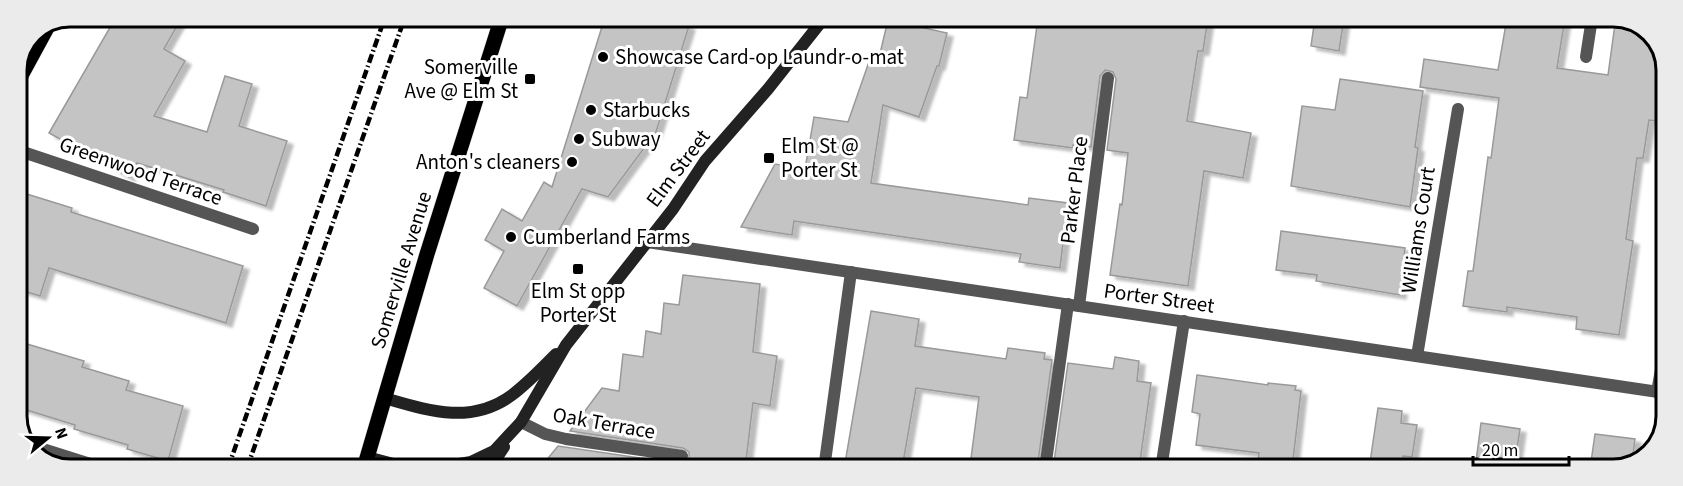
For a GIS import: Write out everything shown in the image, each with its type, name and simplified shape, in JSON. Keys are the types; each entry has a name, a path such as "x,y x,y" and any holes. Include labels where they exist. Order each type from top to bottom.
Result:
{"main road":[{"name":"Somerville Avenue","path":"366,459 427,254 499,27"},
{"name":"Elm Street","path":"477,459 494,451 521,422 566,345 673,209 705,161 768,89 817,27"},
{"path":"28,61 40,40"},
{"name":"Elm Street","path":"384,398 425,410 449,414 479,411 502,402 514,393 566,345"},
{"path":"496,459 521,422"}],"street":[{"path":"1586,57 1591,27"},
{"name":"Parker Place","path":"1047,459 1108,78"},
{"name":"Williams Court","path":"1417,356 1458,109"},
{"name":"Greenwood Terrace","path":"27,153 253,229"},
{"name":"Porter Street","path":"647,242 1656,391"},
{"path":"825,459 851,272"},
{"path":"1163,459 1184,321"},
{"name":"Oak Terrace","path":"521,422 545,434 566,439 682,456"},
{"path":"43,449 74,459"}],"building":[{"path":"110,27 176,27 164,49 185,61 154,116 207,132 225,76 252,84 239,126 287,141 266,206 223,192 224,190 137,163 129,177 49,133"},
{"path":"602,27 689,27 656,132 608,197 582,189 517,306 484,288 504,251 485,240 502,209 522,221 544,182 552,187"},
{"path":"886,27 920,27 947,33 939,66 937,66 919,117 883,105 871,183 1028,205 1029,198 1068,203 1060,268 1019,262 1021,254 794,221 792,235 741,227 775,164 805,169 814,117 848,122 870,59 878,62"},
{"path":"1037,27 1207,27 1203,51 1198,51 1187,121 1251,133 1243,178 1204,171 1188,286 1110,275 1128,153 1107,150 1116,79 1113,72 1105,70 1100,76 1091,147 1073,145 1073,148 1014,140 1020,97 1027,98"},
{"path":"1314,27 1343,27 1339,51 1311,46"},
{"path":"1505,27 1564,27 1557,68 1608,75 1615,27 1624,28 1639,36 1653,54 1656,67 1656,121 1649,120 1643,158 1637,158 1626,239 1633,241 1619,335 1576,329 1577,317 1507,307 1507,312 1463,306 1468,271 1473,271 1488,157 1491,158 1499,98 1420,87 1424,59 1498,70"},
{"path":"1340,79 1423,91 1410,207 1291,186 1302,106 1335,110"},
{"path":"27,194 72,208 71,212 243,266 226,323 49,268 40,296 27,292"},
{"path":"1281,231 1405,248 1400,295 1316,281 1317,275 1276,270"},
{"path":"683,275 760,284 753,352 777,356 770,406 753,403 746,459 689,459 689,452 683,448 570,431 602,388 619,391 623,354 643,357 646,331 661,334 664,303 679,305"},
{"path":"871,311 919,319 915,346 1006,359 1008,348 1045,353 1044,359 1052,360 1038,459 971,459 979,397 916,388 904,459 846,459"},
{"path":"27,344 84,361 82,367 129,381 126,390 183,406 169,459 127,449 128,445 74,429 75,425 27,410"},
{"path":"1115,357 1139,361 1137,381 1151,383 1140,459 1054,459 1068,363 1113,369"},
{"path":"1197,375 1268,385 1268,383 1296,386 1295,390 1301,391 1293,459 1258,459 1259,453 1196,445 1200,414 1192,412"},
{"path":"1378,408 1402,411 1401,423 1417,425 1412,457 1370,459"},
{"path":"1481,423 1520,429 1516,459 1476,459"},
{"path":"1595,434 1635,439 1633,453 1627,457 1591,459"},
{"path":"558,446 647,459 547,459"}],"railway":[{"path":"231,459 382,27"},
{"path":"250,459 401,27"}],"place":[{"name":"Showcase Card-op Laundr-o-mat","path":"603,57"},
{"name":"Somerville Ave @ Elm St","path":"530,79"},
{"name":"Starbucks","path":"591,110"},
{"name":"Subway","path":"579,139"},
{"name":"Elm St @ Porter St","path":"769,158"},
{"name":"Anton's cleaners","path":"572,162"},
{"name":"Cumberland Farms","path":"511,237"},
{"name":"Elm St opp Porter St","path":"578,269"}]}
